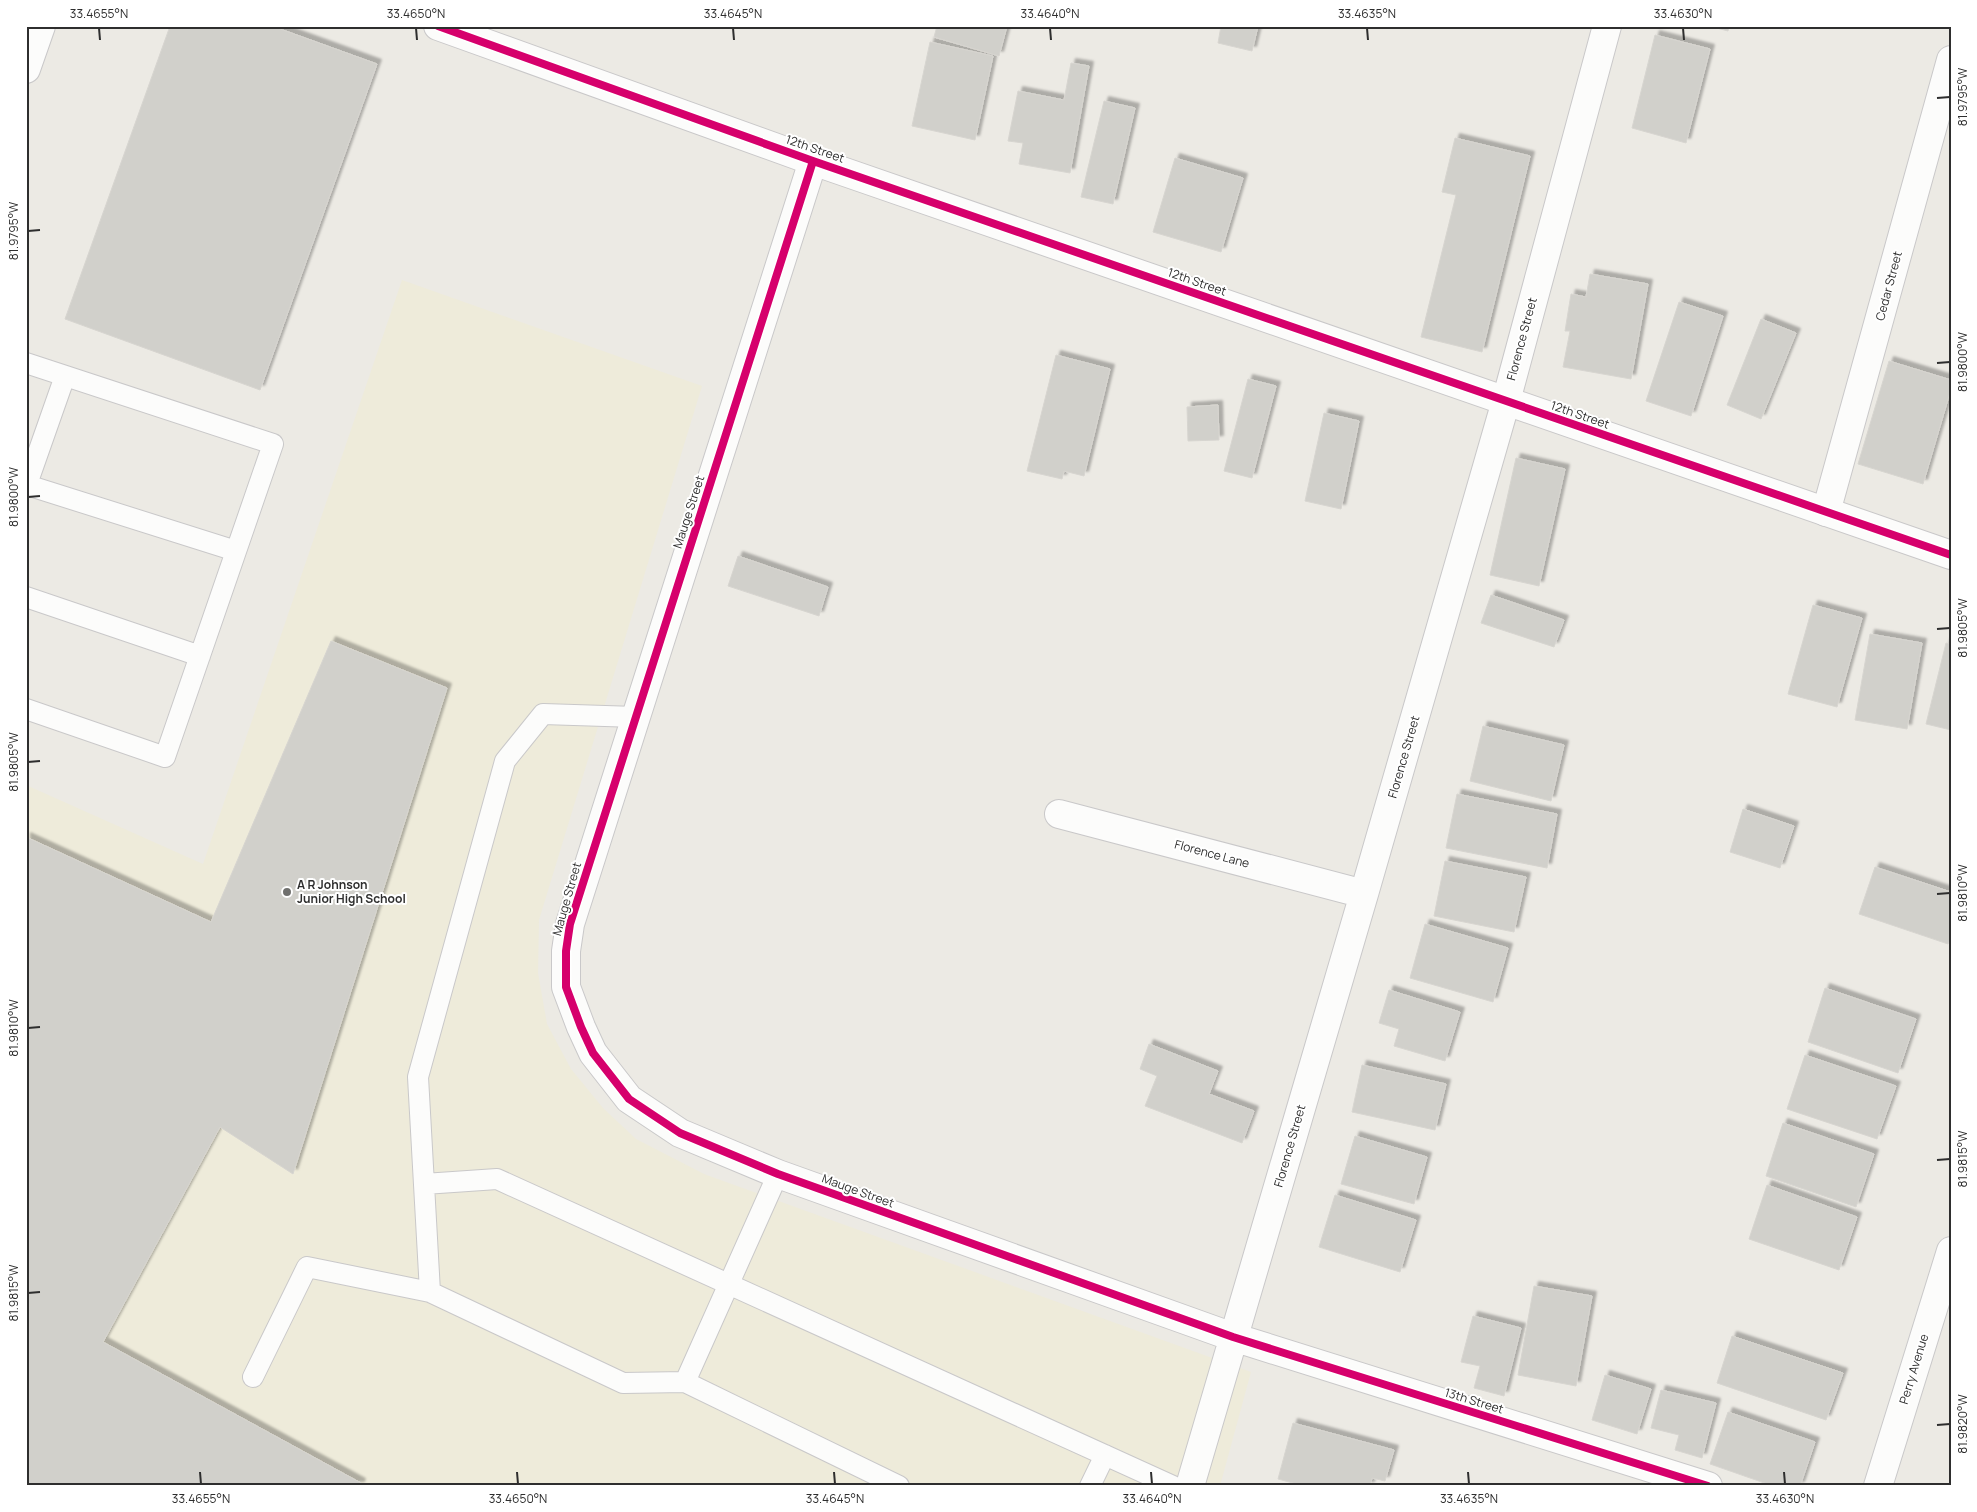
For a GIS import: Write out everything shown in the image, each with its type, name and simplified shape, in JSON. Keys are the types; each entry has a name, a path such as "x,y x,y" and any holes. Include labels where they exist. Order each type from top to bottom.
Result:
{"street":[{"path":"26,69 41,26"},
{"name":"12th Street","path":"438,26 813,161 1951,555"},
{"name":"Florence Street","path":"1190,1486 1364,894 1506,401 1607,26"},
{"name":"Cedar Street","path":"1826,512 1951,60"},
{"name":"Mauge Street","path":"813,161 570,924 566,951 566,987 580,1027 593,1053 629,1099 680,1133 778,1174 1233,1337"},
{"name":"Florence Lane","path":"1059,814 1364,894"},
{"name":"Perry Avenue","path":"1878,1486 1951,1252"},
{"name":"13th Street","path":"1233,1337 1708,1486"}],"lane":[{"path":"26,364 273,444 165,757 26,709"},
{"path":"65,376 27,486 236,551"},
{"path":"26,597 200,656"},
{"path":"430,1292 418,1077 505,761 544,714 636,718"},
{"path":"684,1382 778,1174"},
{"path":"424,1184 497,1178 1173,1486"},
{"path":"253,1377 307,1267 430,1292 622,1383 684,1382 898,1486"},
{"path":"1090,1486 1105,1455"}],"shaded area":[{"name":"A R Johnson Junior High School","path":"402,280 702,386 539,920 538,973 547,1024 571,1069 603,1108 636,1139 704,1174 1251,1372 1220,1486 26,1486 26,785 203,864"}],"building":[{"path":"170,26 272,26 377,64 260,390 65,319"},
{"path":"937,26 1007,26 999,56 934,37"},
{"path":"1221,26 1258,26 1252,51 1218,43"},
{"path":"1709,26 1729,26 1728,31"},
{"path":"1655,35 1710,49 1686,143 1632,128"},
{"path":"930,42 993,56 975,140 912,126"},
{"path":"1071,63 1089,66 1070,173 1019,164 1023,143 1008,141 1018,91 1064,100"},
{"path":"1104,101 1135,108 1113,204 1081,197"},
{"path":"1455,138 1530,156 1482,352 1421,337 1456,195 1442,192"},
{"path":"1175,158 1243,178 1221,252 1153,232"},
{"path":"1590,274 1648,284 1631,379 1563,367 1570,331 1565,331 1571,294 1586,297"},
{"path":"1679,302 1723,316 1691,416 1646,401"},
{"path":"1761,319 1796,333 1761,419 1727,405"},
{"path":"1056,355 1110,369 1084,476 1064,471 1062,479 1027,471"},
{"path":"1889,361 1951,380 1951,389 1923,484 1858,464"},
{"path":"1248,379 1276,386 1252,478 1224,471"},
{"path":"1218,405 1219,440 1188,441 1187,407"},
{"path":"1324,413 1359,421 1341,509 1305,501"},
{"path":"1516,458 1565,469 1539,586 1490,575"},
{"path":"738,556 828,587 819,616 728,586"},
{"path":"1491,595 1564,620 1554,647 1481,623"},
{"path":"1813,605 1862,618 1837,707 1788,694"},
{"path":"1870,634 1922,643 1907,729 1855,720"},
{"path":"331,641 447,688 293,1174 220,1127 103,1342 361,1483 360,1486 30,1486 26,1484 26,837 211,922"},
{"path":"1946,643 1951,644 1951,730 1926,724"},
{"path":"1483,726 1564,745 1551,801 1470,781"},
{"path":"1457,794 1557,814 1547,868 1446,848"},
{"path":"1743,809 1794,826 1780,868 1730,852"},
{"path":"1445,861 1526,877 1514,932 1434,916"},
{"path":"1875,867 1951,892 1951,937 1948,944 1859,914"},
{"path":"1425,924 1508,948 1493,1002 1410,978"},
{"path":"1825,988 1916,1019 1898,1073 1808,1042"},
{"path":"1389,990 1460,1012 1445,1061 1394,1046 1399,1029 1379,1023"},
{"path":"1149,1044 1218,1071 1209,1094 1254,1111 1242,1143 1145,1106 1157,1076 1140,1069"},
{"path":"1805,1055 1896,1086 1877,1139 1787,1109"},
{"path":"1362,1065 1446,1084 1435,1130 1352,1112"},
{"path":"1783,1123 1874,1154 1856,1207 1766,1176"},
{"path":"1355,1136 1427,1157 1414,1204 1341,1184"},
{"path":"1767,1185 1857,1217 1839,1270 1749,1239"},
{"path":"1335,1195 1416,1220 1400,1272 1319,1247"},
{"path":"1534,1286 1592,1296 1576,1386 1518,1375"},
{"path":"1473,1316 1521,1328 1504,1396 1474,1388 1480,1366 1461,1362"},
{"path":"1732,1336 1843,1373 1826,1420 1717,1383"},
{"path":"1605,1375 1651,1389 1637,1434 1592,1420"},
{"path":"1661,1390 1716,1403 1702,1458 1675,1450 1679,1435 1651,1428"},
{"path":"1728,1412 1815,1442 1800,1486 1773,1486 1710,1464"},
{"path":"1293,1423 1394,1450 1385,1481 1372,1478 1370,1486 1304,1486 1278,1479"}],"cycle path":[{"path":"438,26 813,161 1951,555"},
{"path":"813,161 570,924 566,951 566,987 593,1053 629,1099 680,1133 778,1174 1233,1337 1708,1486"}],"place":[{"name":"A R Johnson Junior High School","path":"287,892"}]}
